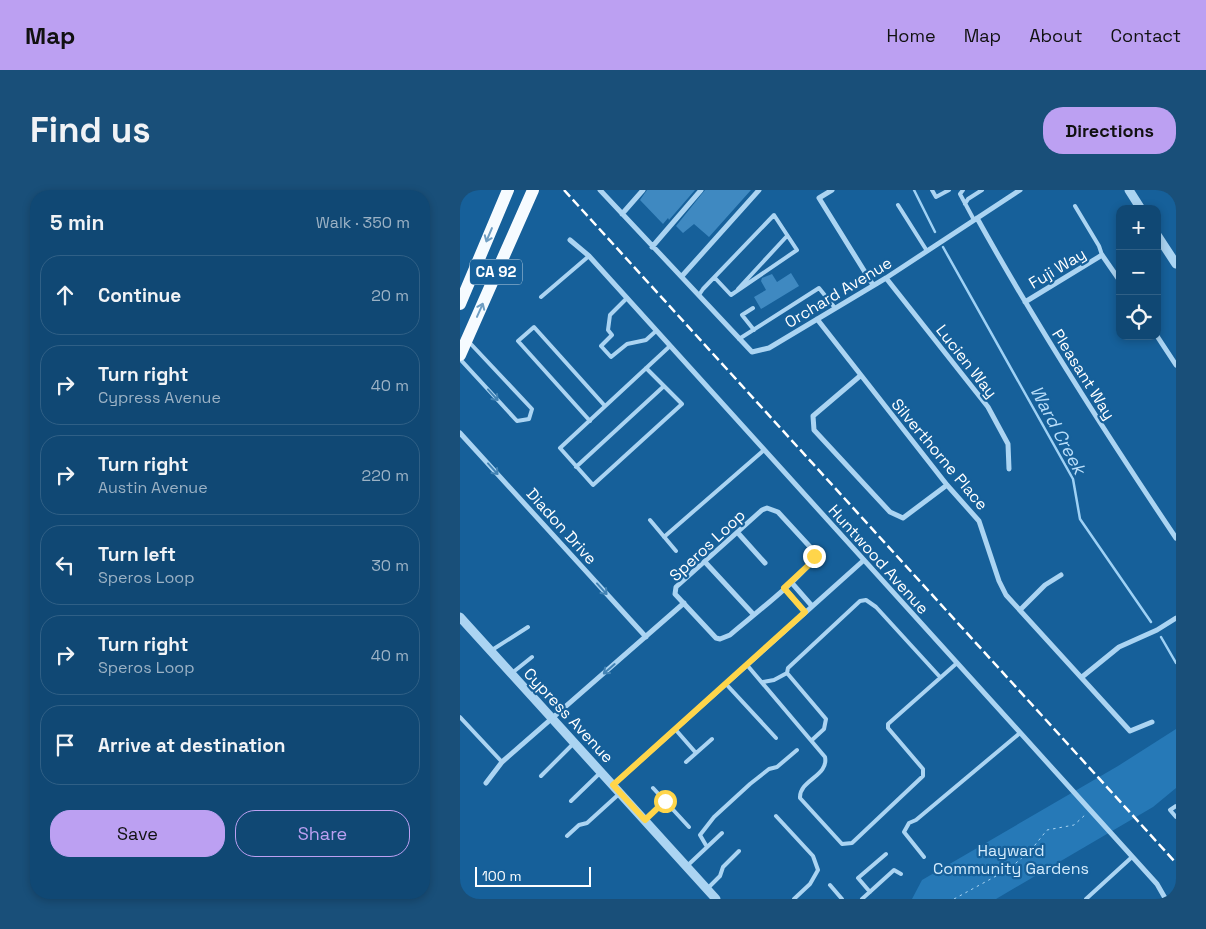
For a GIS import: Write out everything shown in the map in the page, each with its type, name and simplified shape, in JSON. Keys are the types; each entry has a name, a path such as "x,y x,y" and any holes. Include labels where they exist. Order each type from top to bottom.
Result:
{"main road":[{"name":"CA 92","path":"460,304 508,190"},
{"name":"CA 92","path":"460,357 533,190"}],"street":[{"name":"Orchard Avenue","path":"600,190 752,352 760,352 886,278 1020,190"},
{"path":"622,214 643,190"},
{"path":"652,247 701,190"},
{"path":"682,276 759,190"},
{"path":"832,190 819,198 873,285"},
{"path":"1129,190 1138,205"},
{"name":"Pleasant Way","path":"975,219 1118,453 1176,538"},
{"name":"Huntwood Avenue","path":"570,240 589,256 1157,884 1164,899"},
{"path":"1161,241 1176,264"},
{"path":"1102,255 1116,275"},
{"name":"Fuji Way","path":"1025,302 1102,255"},
{"name":"Lucien Way","path":"886,278 988,407 1008,444 1009,469"},
{"name":"Silverthorne Place","path":"817,319 947,485 979,521 1006,595 1130,731 1152,722"},
{"path":"1160,340 1176,365"},
{"path":"860,376 813,416 814,430 890,512 903,518 947,485"},
{"name":"Diadon Drive","path":"460,433 646,637"},
{"name":"Speros Loop","path":"767,508 778,512 812,549 814,556 812,562 754,615 730,635 720,639 712,634 675,594 676,587 705,562 762,510 767,508"},
{"path":"738,533 765,563"},
{"path":"613,785 864,560"},
{"path":"705,562 754,615"},
{"path":"1020,610 1045,585 1061,575"},
{"path":"791,582 812,606"},
{"path":"784,588 805,612"},
{"path":"486,783 502,762 684,604"},
{"path":"1082,677 1119,647 1157,630 1176,618"},
{"name":"Cypress Avenue","path":"461,619 716,899"}],"lane":[{"path":"932,190 936,197 949,190"},
{"path":"963,190 958,192 975,219"},
{"path":"965,204 968,199 982,190"},
{"path":"898,205 927,251"},
{"path":"1075,206 1100,246 1102,255"},
{"path":"699,294 774,215 797,250 732,295"},
{"path":"732,295 787,236"},
{"path":"541,297 589,256"},
{"path":"715,278 732,295"},
{"path":"739,339 819,288 835,308"},
{"path":"627,298 610,315 608,330 612,335 601,346 611,358 627,344 646,340 656,331"},
{"path":"753,308 742,315 754,330"},
{"path":"590,421 518,341 534,327 605,406"},
{"path":"460,357 516,420 524,421 529,419 532,415 532,409 467,340"},
{"path":"646,368 682,404 593,485 560,448 590,421 605,406 646,368 670,346"},
{"path":"576,467 664,386"},
{"path":"664,537 764,450"},
{"path":"650,520 676,551"},
{"path":"763,682 774,680 787,673 788,668 860,601 866,600 876,606 940,677"},
{"path":"490,651 502,641 513,639 528,627"},
{"path":"511,675 532,657"},
{"path":"747,665 825,757 826,763 801,791 800,798 842,844 849,845 923,776 923,769 888,728 888,724 957,663"},
{"path":"787,673 826,720 824,729 812,740"},
{"path":"726,684 776,738"},
{"path":"460,717 502,762"},
{"path":"675,729 696,753"},
{"path":"924,857 904,832 909,823 916,820 1020,733"},
{"path":"686,762 712,739"},
{"path":"541,776 574,743"},
{"path":"707,847 700,835 714,817 750,784 769,769 777,768 798,750"},
{"path":"571,801 601,772"},
{"path":"653,788 689,827"},
{"path":"567,836 579,825 587,823 621,793"},
{"path":"645,820 665,801"},
{"path":"1176,806 1170,810 1176,817"},
{"path":"776,816 813,856 818,870 810,884 794,899"},
{"path":"687,866 722,833"},
{"path":"707,889 720,876 723,867 739,851"},
{"path":"870,892 858,878 886,854"},
{"path":"1086,899 1132,857"},
{"path":"862,899 894,870 901,874"},
{"path":"830,885 842,899"}],"path":[{"path":"954,899 1009,869 1031,850 1047,830 1074,825 1091,811"}],"green space":[{"name":"Hayward Community Gardens","path":"1176,729 1176,788 1153,807 996,899 912,899 922,880 1118,766"}],"building":[{"path":"647,190 695,190 669,220 668,218 663,224 640,200"},
{"path":"705,190 751,190 709,237 694,224 683,233 676,226"},
{"path":"791,273 799,286 761,309 754,297 766,290 761,281 762,278 772,274 777,282"}],"waterway":[{"name":"Ward Creek","path":"914,190 935,232"},
{"name":"Ward Creek","path":"943,247 1073,479 1080,519 1151,622"},
{"name":"Ward Creek","path":"1161,637 1176,663"}],"railway":[{"path":"564,190 1176,863"}],"route":[{"path":"665,801 645,820 613,785 805,612 784,588 812,562 814,556"}]}
